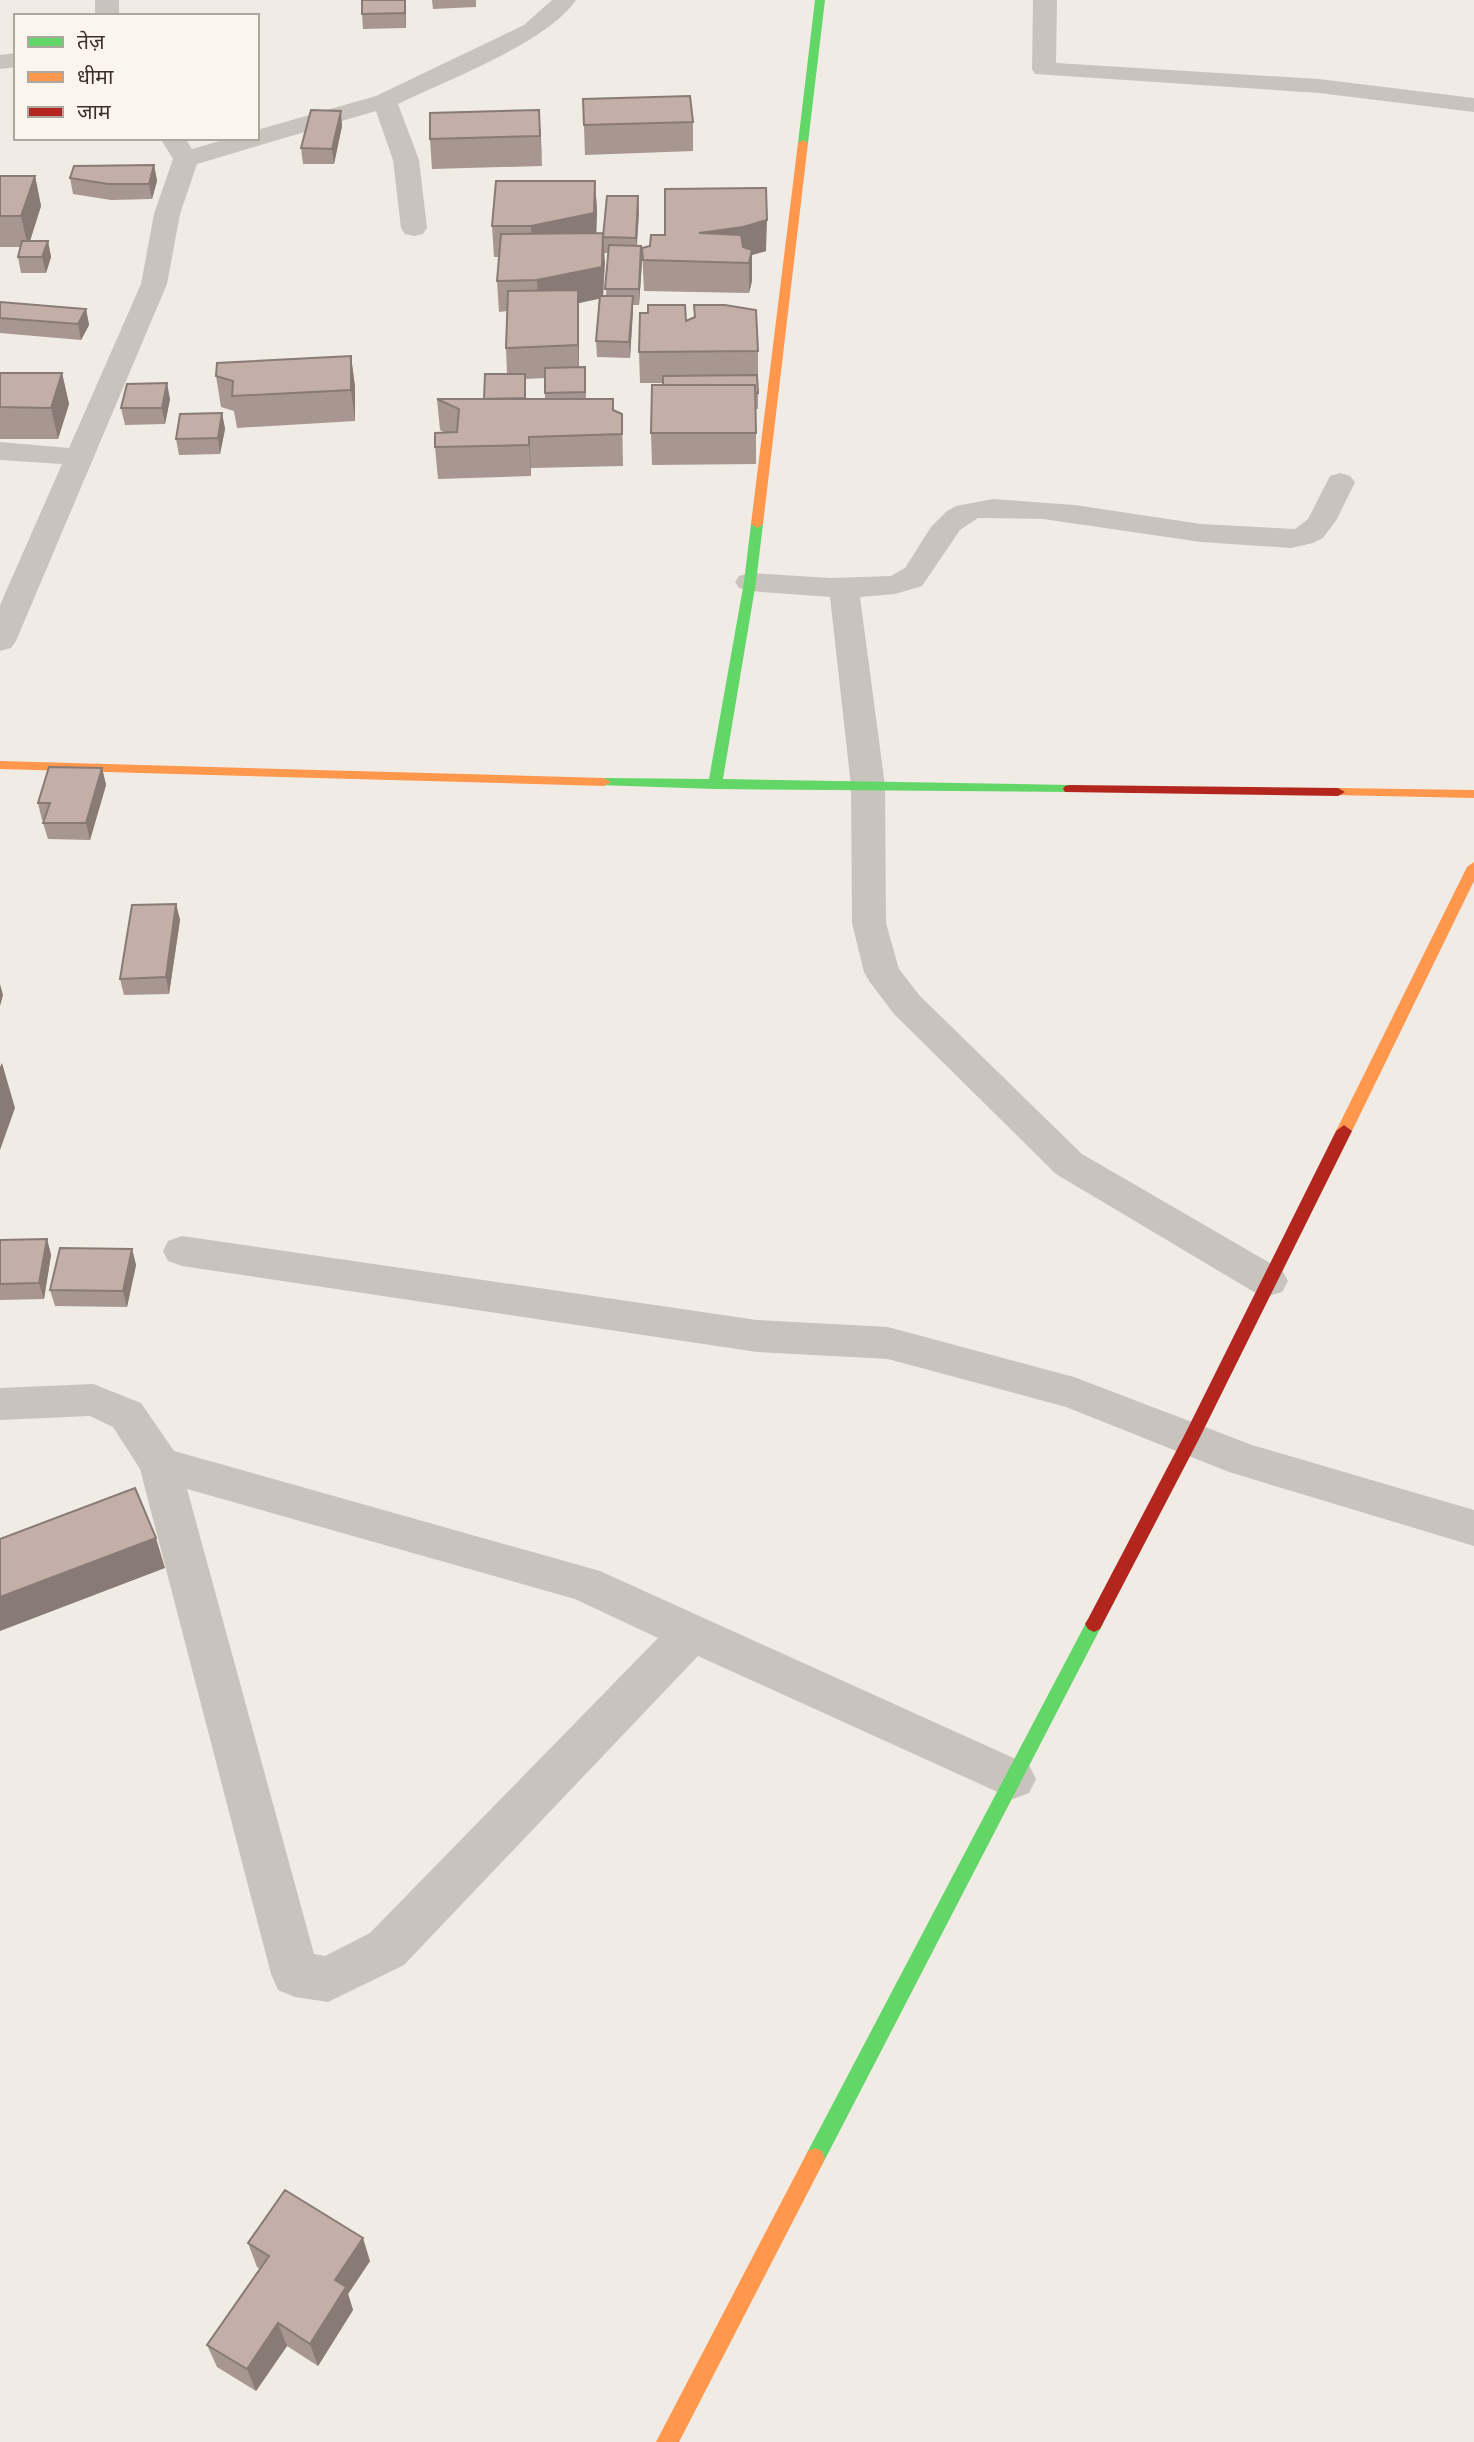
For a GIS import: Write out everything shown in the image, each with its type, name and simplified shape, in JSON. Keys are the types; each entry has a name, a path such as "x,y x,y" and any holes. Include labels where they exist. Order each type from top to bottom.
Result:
{"street":[{"path":"259,130 385,101 532,30 558,9 564,0"},
{"path":"715,785 750,582 820,0"},
{"path":"1045,0 1044,69 1318,86 1474,105"},
{"path":"385,101 406,160 414,228"},
{"path":"0,641 155,284 179,148 214,140"},
{"path":"0,451 80,457"},
{"path":"750,582 845,588 895,585 908,581 916,575 947,524 958,515 975,509 1026,509 1245,537 1298,538 1310,534 1321,520 1340,482"},
{"path":"845,588 868,786 869,923 882,972 907,1005 1069,1164 1268,1281"},
{"path":"0,765 715,785 1474,794"},
{"path":"667,2442 1191,1439 1474,867"},
{"path":"182,1251 757,1336 888,1343 1074,1393 1244,1460 1474,1528"},
{"path":"0,1404 93,1400 127,1415 160,1464 295,1974 328,1979 387,1950 692,1632"},
{"path":"160,1464 585,1584 1013,1779"}],"building":[{"path":"362,0 405,0 405,13 362,14"},
{"path":"690,96 693,122 584,125 583,99"},
{"path":"311,110 341,111 332,149 301,148"},
{"path":"539,110 540,136 430,139 430,113"},
{"path":"154,165 149,184 108,184 70,178 74,166"},
{"path":"0,176 35,176 21,216 0,216"},
{"path":"496,181 595,181 594,213 531,226 492,226"},
{"path":"766,188 767,220 743,227 699,233 741,235 743,247 752,250 749,263 643,260 642,248 650,246 651,235 665,235 665,189"},
{"path":"607,196 638,196 636,238 603,237"},
{"path":"603,233 602,267 537,280 497,281 501,234"},
{"path":"22,241 48,241 42,257 18,257"},
{"path":"609,245 641,246 639,289 605,289"},
{"path":"578,290 578,345 506,348 508,291"},
{"path":"600,296 633,296 629,342 596,341"},
{"path":"0,302 86,309 78,324 0,318"},
{"path":"648,305 685,305 686,321 695,317 694,305 725,305 756,310 758,351 639,352 640,313 648,313"},
{"path":"351,356 351,390 232,396 233,381 216,376 217,363"},
{"path":"585,367 585,392 545,393 545,368"},
{"path":"0,373 62,373 51,408 0,407"},
{"path":"485,374 525,374 525,398 484,399"},
{"path":"757,375 758,393 755,392 755,385 663,385 663,376"},
{"path":"167,383 162,408 121,408 127,384"},
{"path":"652,385 755,385 756,433 651,433"},
{"path":"437,399 613,399 613,410 622,414 622,434 529,437 529,445 435,447 435,433 457,432 459,409"},
{"path":"222,413 218,438 176,439 180,414"},
{"path":"49,767 102,768 86,823 43,823 50,803 38,803"},
{"path":"176,904 166,977 120,979 132,905"},
{"path":"47,1239 39,1283 0,1284 0,1240"},
{"path":"60,1248 132,1249 123,1291 50,1290"},
{"path":"135,1488 156,1538 0,1597 0,1539"},
{"path":"285,2190 363,2238 335,2280 346,2287 310,2344 278,2323 247,2369 207,2345 269,2256 248,2243"}],"traffic: fast":[{"path":"803,143 820,0"},
{"path":"715,785 750,582 757,524"},
{"path":"604,782 1070,789"},
{"path":"815,2158 1094,1624"}],"traffic: slow":[{"path":"757,524 803,143"},
{"path":"0,765 604,782"},
{"path":"1338,792 1474,794"},
{"path":"1344,1131 1474,867"},
{"path":"667,2442 815,2158"}],"traffic: jam":[{"path":"1070,789 1338,792"},
{"path":"1094,1624 1191,1439 1344,1131"}]}
